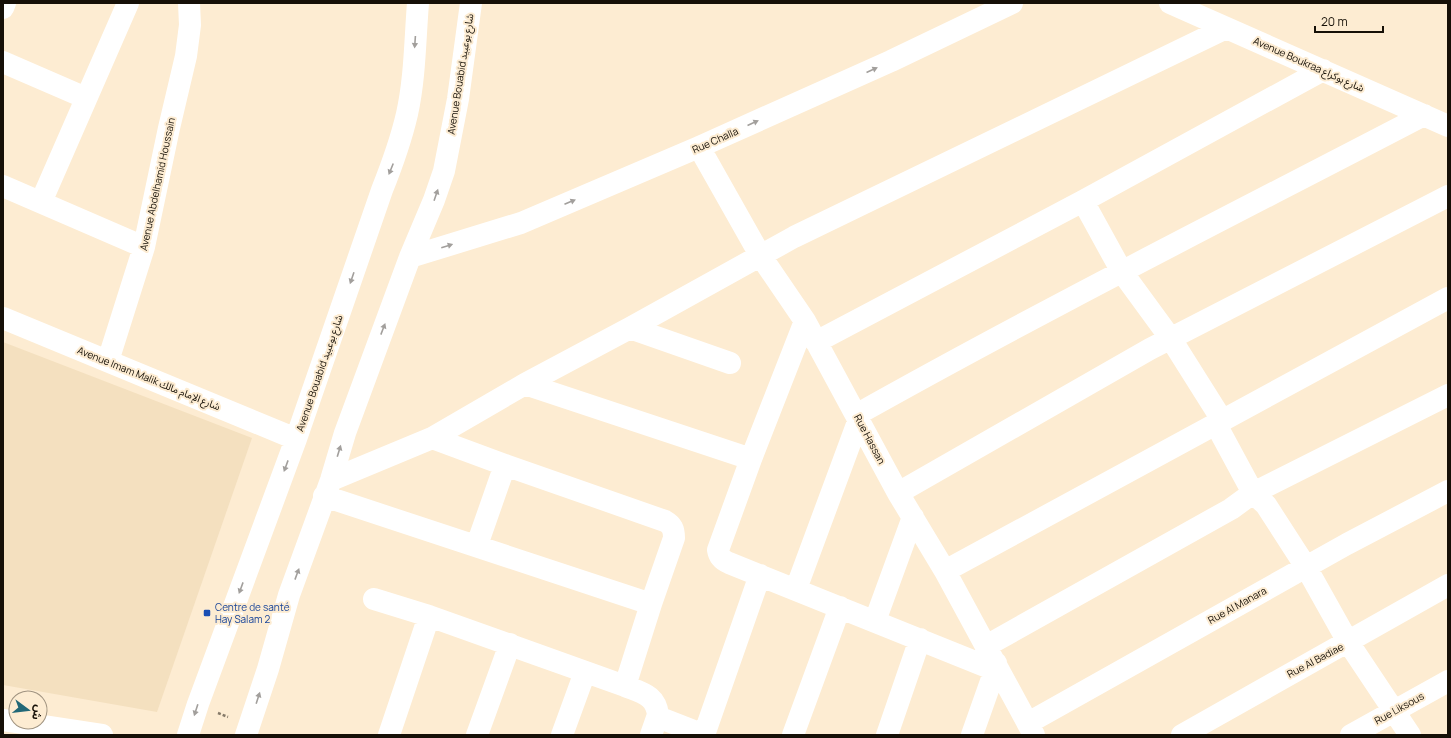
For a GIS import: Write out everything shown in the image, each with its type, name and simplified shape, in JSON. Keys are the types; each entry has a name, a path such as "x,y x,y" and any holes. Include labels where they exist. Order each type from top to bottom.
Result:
{"street":[{"path":"3,8 5,3"},
{"path":"41,202 128,3"},
{"name":"Avenue Abdelhamid Houssain","path":"108,362 144,247 186,56 190,25 189,3"},
{"name":"Avenue Bouabid شارع بوعبيد","path":"188,735 296,438 382,190 395,157 407,113 414,72 418,3"},
{"name":"Avenue Bouabid شارع بوعبيد","path":"248,730 268,669 289,595 327,488 347,425 444,171 458,99 471,3"},
{"name":"Rue Challa","path":"410,257 521,222 699,147 891,61 1012,3"},
{"name":"Avenue Boukraa شارع بوكراع","path":"1170,3 1448,126"},
{"path":"327,488 432,438 525,384 630,328 794,237 1226,28"},
{"path":"3,62 86,98"},
{"path":"816,342 1083,201 1323,70"},
{"path":"796,589 857,417 924,377 1424,115"},
{"name":"Rue Hassan","path":"699,147 760,255 805,321 898,493 945,571 992,660 1031,729"},
{"path":"3,186 144,247"},
{"path":"898,493 1171,339 1448,196"},
{"path":"1083,201 1122,272 1171,339 1222,420 1219,430 1253,493 1266,505 1306,567 1348,642 1410,735"},
{"path":"945,571 1448,298"},
{"name":"Avenue Imam Malik شارع الإمام مالك","path":"3,318 296,438"},
{"path":"805,321 751,459 718,550 718,555 724,561 920,639 992,660"},
{"path":"630,328 730,363"},
{"path":"525,384 751,459"},
{"path":"972,735 992,660 1231,509 1253,493 1448,395"},
{"path":"432,438 670,524 674,532 674,538 625,686"},
{"path":"477,546 505,465"},
{"path":"327,488 477,546 651,604"},
{"name":"Rue Al Manara","path":"1031,729 1306,567 1448,491"},
{"path":"875,621 913,517"},
{"path":"374,599 510,644 625,686 651,698 657,707 654,725 673,724 704,735 760,575"},
{"name":"Rue Al Badiae","path":"1182,735 1448,585"},
{"path":"794,735 840,607"},
{"path":"388,735 429,616"},
{"path":"887,735 920,639"},
{"path":"477,735 510,644"},
{"path":"562,735 585,672"},
{"name":"Rue Liksous","path":"1351,735 1448,681"},
{"path":"3,720 41,731 102,735"}],"path":[{"path":"198,704 248,730"}],"shaded area":[{"path":"3,342 252,438 157,712 48,693 48,690 32,690 3,685"}],"place":[{"name":"Centre de santé Hay Salam 2","path":"207,613"}]}
